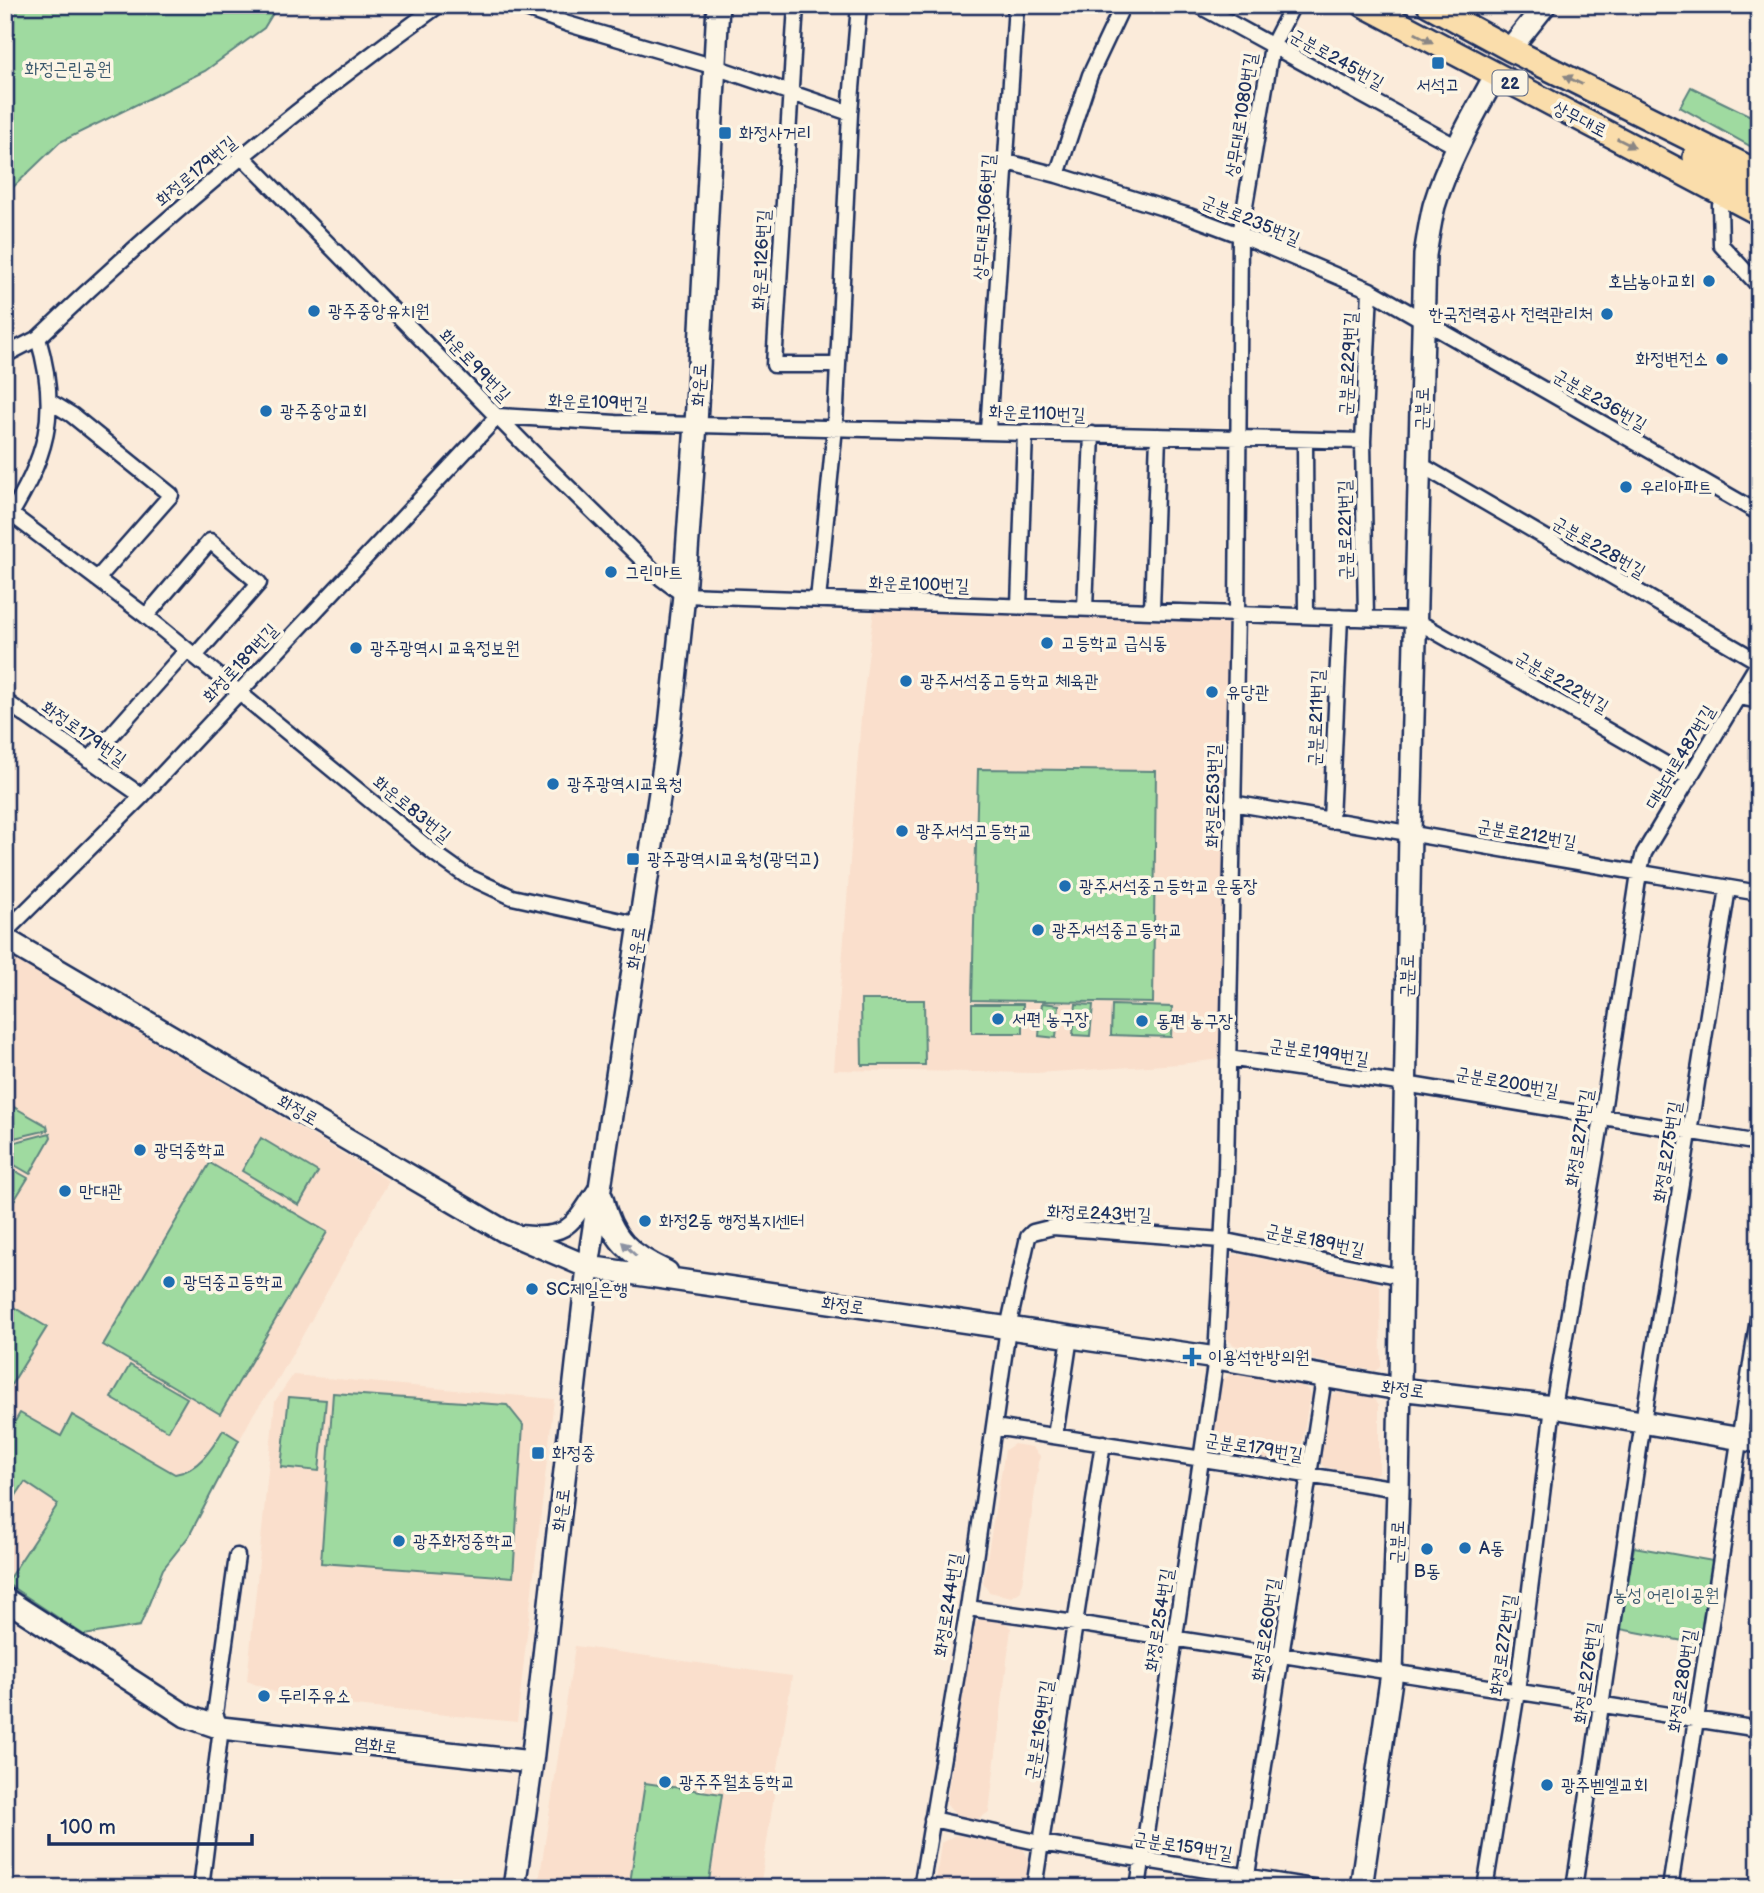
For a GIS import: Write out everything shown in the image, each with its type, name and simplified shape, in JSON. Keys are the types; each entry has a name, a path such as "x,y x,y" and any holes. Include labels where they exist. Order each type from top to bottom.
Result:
{"main road":[{"name":"상무대로","path":"1364,5 1759,213"},
{"name":"상무대로","path":"1429,5 1510,49 1656,121 1669,143 1759,193"},
{"name":"22","path":"1656,121 1759,173"},
{"name":"22","path":"1657,158 1668,174 1759,226"}],"street":[{"name":"화정로179번길","path":"5,355 38,338 141,243 243,157 363,59 439,5"},
{"path":"515,5 715,67 850,113"},
{"name":"화운로","path":"514,1888 532,1762 599,1183 670,726 684,595 696,424 718,5"},
{"name":"화운로126번길","path":"796,5 774,365 837,365"},
{"path":"818,600 835,427 850,113 859,5"},
{"name":"상무대로1066번길","path":"988,431 1016,5"},
{"path":"1057,174 1090,75 1123,5"},
{"name":"군분로245번길","path":"1198,5 1457,147"},
{"name":"상무대로1080번길","path":"1240,235 1272,46 1293,5"},
{"path":"1510,49 1545,5"},
{"name":"군분로","path":"1361,1888 1392,1673 1398,1489 1409,832 1425,255 1433,212 1457,147 1495,76"},
{"name":"화운로99번길","path":"243,157 522,442 661,578 684,595"},
{"name":"군분로235번길","path":"1007,162 1057,174 1240,235 1370,290 1423,320"},
{"path":"1720,205 1721,245 1759,286"},
{"name":"화정로253번길","path":"1216,1358 1226,1169 1237,613 1240,235"},
{"name":"군분로229번길","path":"1239,438 1363,441 1370,290"},
{"name":"군분로236번길","path":"1423,320 1759,513"},
{"path":"8,519 44,446 49,382 38,338"},
{"path":"49,401 72,415 171,495 97,579"},
{"name":"화운로109번길","path":"498,416 616,423 696,424"},
{"name":"화정로189번길","path":"5,932 142,796 498,416"},
{"name":"화운로110번길","path":"696,424 1239,438"},
{"path":"1019,606 1025,432"},
{"path":"1085,608 1092,434"},
{"path":"1152,610 1158,436"},
{"path":"1306,440 1306,616"},
{"name":"군분로221번길","path":"1363,441 1366,618"},
{"name":"군분로228번길","path":"1421,466 1759,662"},
{"name":"화운로83번길","path":"8,519 146,616 434,853 465,875 512,897 640,925"},
{"path":"89,760 258,583 210,541 146,616"},
{"name":"화운로100번길","path":"684,595 1237,613"},
{"path":"1237,613 1415,620"},
{"name":"군분로211번길","path":"1331,821 1340,617"},
{"name":"군분로222번길","path":"1415,620 1690,778"},
{"name":"대남대로487번길","path":"1639,873 1644,853 1759,662"},
{"path":"1739,697 1759,701"},
{"name":"화정로179번길","path":"5,701 142,796"},
{"path":"1233,803 1409,832"},
{"name":"군분로212번길","path":"1409,832 1759,893"},
{"name":"화정로271번길","path":"1553,1407 1602,1118 1639,873"},
{"name":"화정로275번길","path":"1643,1422 1728,888"},
{"name":"화정로","path":"5,940 504,1231 588,1267 1216,1358 1399,1389 1553,1407 1749,1441"},
{"name":"군분로199번길","path":"1228,1058 1405,1084"},
{"name":"군분로200번길","path":"1405,1084 1759,1143"},
{"path":"504,1231 542,1235 568,1228 599,1183"},
{"path":"599,1183 611,1228 624,1245 644,1261 688,1282"},
{"name":"화정로243번길","path":"1008,1328 1028,1237 1033,1232 1052,1227 1221,1240"},
{"name":"군분로189번길","path":"1221,1240 1402,1277"},
{"name":"화정로280번길","path":"1670,1888 1696,1720 1749,1441 1759,1312"},
{"name":"화정로244번길","path":"920,1888 968,1608 1008,1328"},
{"path":"1055,1436 1070,1337"},
{"name":"화정로254번길","path":"1138,1888 1216,1358"},
{"name":"화정로260번길","path":"1246,1882 1324,1378"},
{"name":"화정로272번길","path":"1485,1888 1517,1692 1553,1407"},
{"name":"화정로276번길","path":"1574,1888 1643,1422"},
{"name":"군분로179번길","path":"994,1427 1398,1489"},
{"path":"1075,1623 1103,1443"},
{"path":"201,1888 221,1728 215,1714 237,1556"},
{"name":"염화로","path":"5,1599 186,1716 221,1728 532,1762"},
{"path":"968,1608 1759,1729"},
{"name":"군분로169번길","path":"1041,1843 1075,1623"},
{"name":"군분로159번길","path":"932,1819 1246,1882 1318,1888"},
{"path":"1034,1888 1041,1843"}],"shaded area":[{"name":"광주서석중고등학교","path":"875,601 1237,613 1228,1058 1180,1064 1036,1073 834,1070 861,717"},
{"name":"광덕중고등학교","path":"5,953 389,1181 276,1383 254,1413 189,1535 163,1569 140,1626 84,1635 5,1582"},
{"path":"1235,1254 1373,1279 1380,1286 1381,1367 1375,1371 1234,1345 1227,1339 1228,1260"},
{"path":"1232,1373 1301,1383 1310,1393 1300,1457 1290,1464 1219,1452 1211,1440 1221,1381"},
{"name":"광주화정중학교","path":"293,1375 554,1399 517,1722 294,1700 247,1681 275,1401"},
{"path":"1337,1392 1374,1397 1379,1405 1379,1472 1371,1476 1324,1467 1317,1458 1328,1397"},
{"path":"1014,1444 1032,1447 1040,1456 1021,1591 1012,1597 989,1592 983,1583 1005,1450"},
{"path":"984,1617 1002,1620 1011,1628 989,1812 977,1820 956,1815 946,1804 973,1624"},
{"name":"광주주월초등학교","path":"575,1646 792,1676 760,1888 538,1888"},
{"path":"955,1835 1023,1848 1030,1862 1026,1888 935,1888 941,1843"}],"green space":[{"name":"화정근린공원","path":"5,5 278,5 264,28 205,71 60,142 5,195"},
{"path":"1691,87 1759,120 1759,151 1680,107"},
{"name":"광주서석중고등학교 운동장","path":"978,769 1156,771 1153,1003 972,1000"},
{"path":"861,1000 924,1000 925,1065 862,1065"},
{"path":"1042,1003 1059,1005 1056,1038 1039,1036"},
{"name":"서편 농구장","path":"972,1004 1023,1004 1023,1033 972,1033"},
{"path":"1076,1004 1093,1005 1090,1036 1073,1035"},
{"name":"동편 농구장","path":"1112,1005 1172,1007 1171,1037 1111,1035"},
{"path":"5,1102 47,1126 48,1130 6,1140"},
{"path":"50,1133 51,1137 30,1174 6,1160 8,1144"},
{"path":"261,1138 318,1172 299,1205 242,1171"},
{"path":"210,1163 327,1232 220,1414 103,1345"},
{"path":"5,1165 28,1178 6,1210"},
{"path":"5,1302 47,1327 11,1385 5,1381"},
{"path":"130,1365 187,1398 168,1431 111,1398"},
{"path":"333,1393 507,1405 523,1425 513,1577 321,1563"},
{"path":"289,1397 326,1400 319,1471 281,1467"},
{"path":"20,1413 61,1436 72,1415 175,1474 197,1464 223,1430 239,1440 189,1536 163,1569 140,1626 84,1635 6,1583 58,1504 25,1482 5,1512 5,1438"},
{"name":"농성 어린이공원","path":"1634,1547 1713,1561 1699,1644 1620,1629"},
{"path":"645,1783 722,1794 708,1888 659,1888 630,1883"}],"place":[{"name":"서석고","path":"1438,63"},
{"name":"화정사거리","path":"725,133"},
{"name":"호남농아교회","path":"1709,281"},
{"name":"광주중앙유치원","path":"314,311"},
{"name":"한국전력공사 전력관리처","path":"1607,314"},
{"name":"화정변전소","path":"1722,359"},
{"name":"광주중앙교회","path":"266,411"},
{"name":"우리아파트","path":"1626,487"},
{"name":"그린마트","path":"611,572"},
{"name":"고등학교 급식동","path":"1047,643"},
{"name":"광주광역시 교육정보원","path":"356,648"},
{"name":"광주서석중고등학교 체육관","path":"906,681"},
{"name":"유당관","path":"1212,692"},
{"name":"광주광역시교육청","path":"553,784"},
{"name":"광주서석고등학교","path":"902,831"},
{"name":"광주광역시교육청(광덕고)","path":"633,859"},
{"name":"광주서석중고등학교 운동장","path":"1065,886"},
{"name":"광주서석중고등학교","path":"1038,930"},
{"name":"서편 농구장","path":"998,1019"},
{"name":"동편 농구장","path":"1142,1021"},
{"name":"광덕중학교","path":"140,1150"},
{"name":"만대관","path":"65,1191"},
{"name":"화정2동 행정복지센터","path":"645,1221"},
{"name":"광덕중고등학교","path":"169,1282"},
{"name":"SC제일은행","path":"532,1289"},
{"name":"이용석한방의원","path":"1192,1357"},
{"name":"화정중","path":"538,1453"},
{"name":"광주화정중학교","path":"399,1541"},
{"name":"A동","path":"1465,1548"},
{"name":"B동","path":"1427,1549"},
{"name":"두리주유소","path":"264,1696"},
{"name":"광주주월초등학교","path":"665,1782"},
{"name":"광주벧엘교회","path":"1547,1785"}]}
